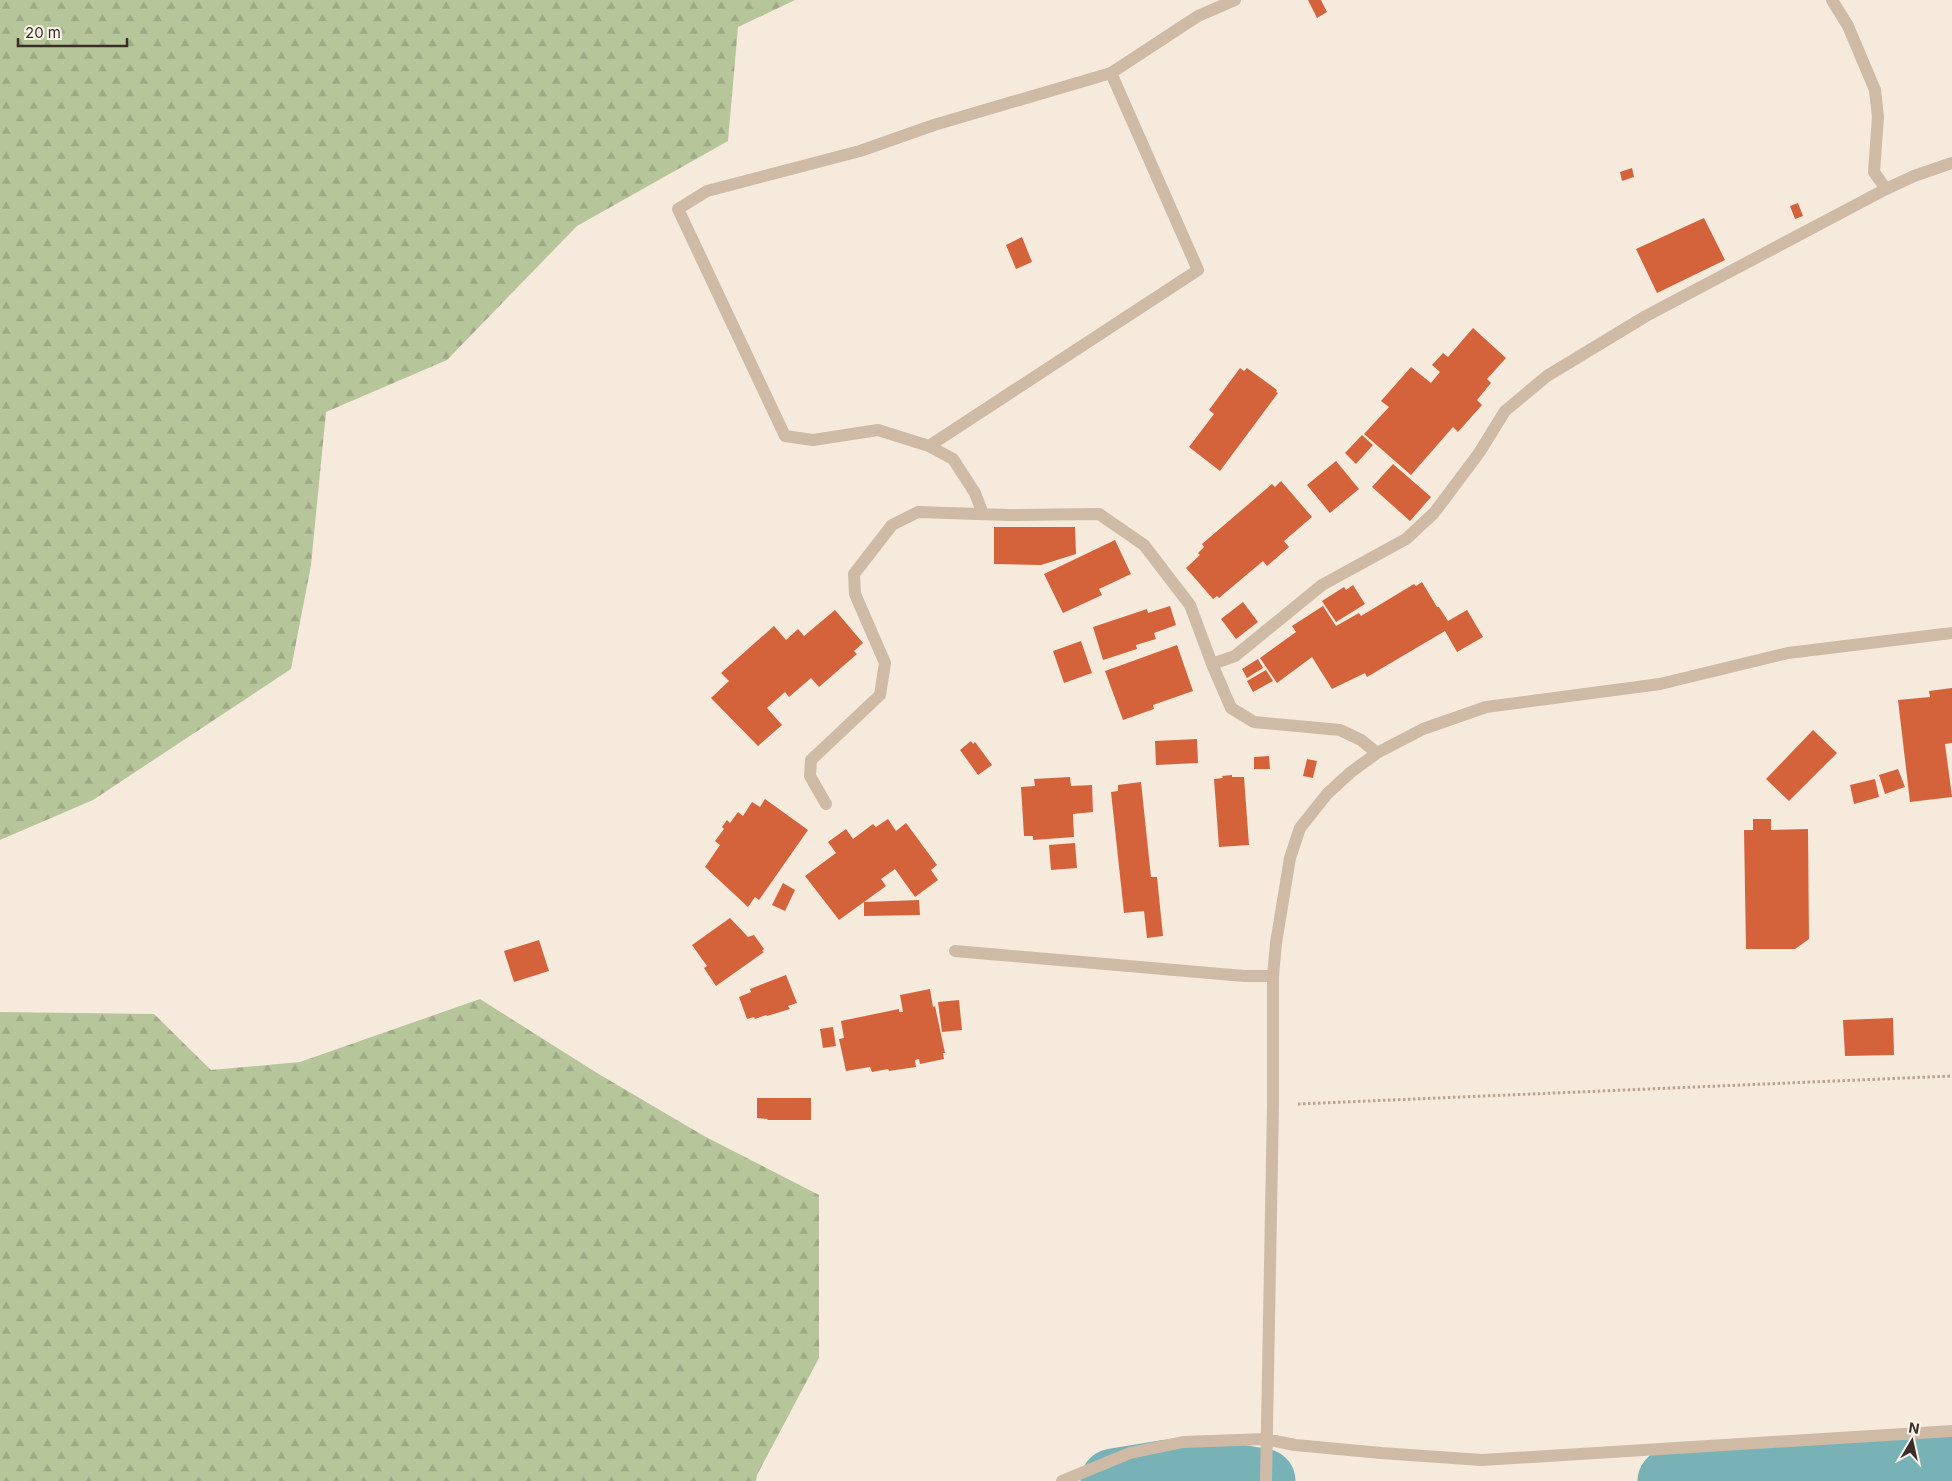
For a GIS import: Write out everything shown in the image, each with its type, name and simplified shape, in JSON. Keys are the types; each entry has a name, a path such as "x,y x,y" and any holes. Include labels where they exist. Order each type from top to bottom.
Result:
{"street":[{"path":"983,514 975,493 953,459 928,446 878,430 813,440 785,436 678,209 707,191 860,151 934,125 1111,73 1198,16 1235,0"},
{"path":"1832,0 1848,26 1875,90 1878,117 1874,172 1886,189"},
{"path":"928,446 1198,270 1111,73"},
{"path":"1212,664 1235,656 1322,585 1406,539 1434,513 1479,453 1505,412 1547,376 1646,316 1886,189 1952,162"},
{"path":"826,804 810,776 811,760 880,695 885,663 855,594 854,574 892,525 918,512 1009,515 1099,514 1144,545 1190,605 1231,708 1254,722 1340,730 1360,740 1378,753"},
{"path":"1266,1481 1274,1105 1273,976 1276,942 1290,858 1300,828 1327,794 1351,772 1378,753 1423,730 1486,707 1660,684 1788,653 1952,634"},
{"path":"955,951 1244,976 1273,976"},
{"path":"1062,1481 1130,1453 1183,1442 1266,1439 1295,1445 1381,1454 1482,1460 1952,1431"}],"path":[{"path":"1274,1105 1952,1076"}],"green space":[{"path":"0,0 795,0 738,27 728,141 577,226 447,360 326,412 311,565 291,669 93,800 0,840"},
{"path":"480,999 597,1073 704,1136 819,1195 819,1358 757,1475 756,1481 0,1481 0,1012 154,1014 211,1070 300,1062"}],"building":[{"path":"1308,0 1321,0 1327,12 1317,18"},
{"path":"1632,168 1634,177 1622,181 1620,172"},
{"path":"1798,203 1803,216 1795,219 1790,206"},
{"path":"1704,218 1725,260 1657,293 1636,249"},
{"path":"1022,237 1032,262 1016,269 1006,245"},
{"path":"1473,328 1506,358 1487,379 1491,383 1477,400 1482,405 1458,432 1453,427 1411,475 1364,434 1389,407 1381,401 1411,367 1431,383 1440,372 1432,365 1443,353 1448,357"},
{"path":"1240,368 1244,371 1247,368 1277,390 1276,392 1278,393 1220,471 1189,447 1214,414 1209,410"},
{"path":"1362,435 1373,445 1356,464 1345,453"},
{"path":"1336,461 1359,489 1330,513 1307,485"},
{"path":"1393,464 1431,497 1410,521 1372,487"},
{"path":"1281,481 1312,517 1284,541 1289,547 1267,566 1263,561 1219,598 1217,596 1213,599 1186,568 1200,555 1198,553 1204,547 1202,544 1272,484 1275,487"},
{"path":"994,527 1075,527 1076,554 1041,565 994,564"},
{"path":"1115,540 1131,574 1099,589 1102,595 1063,613 1044,574"},
{"path":"1422,582 1448,621 1467,610 1483,637 1457,652 1445,631 1367,677 1365,673 1332,689 1312,657 1277,683 1260,658 1296,632 1292,626 1323,606 1336,626 1359,613 1361,616 1414,584 1416,586"},
{"path":"1353,585 1365,604 1336,622 1322,601 1344,587 1346,590"},
{"path":"1243,602 1258,622 1236,639 1221,619"},
{"path":"1170,606 1176,625 1154,633 1156,639 1136,645 1137,649 1103,660 1093,627 1147,609 1148,613"},
{"path":"835,610 863,643 854,651 857,654 819,687 811,678 789,697 785,692 767,708 782,725 758,746 711,698 729,681 721,673 774,626 786,640 798,629 804,636"},
{"path":"1081,641 1092,673 1064,683 1053,651"},
{"path":"1177,645 1193,691 1153,705 1154,709 1123,720 1105,671"},
{"path":"1258,659 1263,668 1247,678 1242,669"},
{"path":"1266,670 1273,681 1253,692 1247,681"},
{"path":"1952,688 1952,743 1945,744 1952,797 1910,802 1898,700 1930,697 1929,691"},
{"path":"1813,730 1837,753 1789,801 1766,779"},
{"path":"1197,739 1198,763 1156,765 1155,741"},
{"path":"971,741 973,744 975,742 992,765 978,775 960,750"},
{"path":"1269,756 1270,769 1254,769 1254,757"},
{"path":"1307,759 1317,761 1313,778 1303,776"},
{"path":"1898,769 1905,787 1885,794 1879,775"},
{"path":"1232,775 1232,777 1244,777 1249,845 1219,847 1214,779"},
{"path":"1070,777 1071,786 1092,785 1093,812 1073,814 1074,837 1033,840 1033,836 1024,836 1021,787 1035,786 1034,779"},
{"path":"1875,779 1879,797 1854,804 1850,785"},
{"path":"1141,782 1151,877 1157,877 1163,936 1147,938 1144,911 1124,913 1111,792 1118,791 1118,785"},
{"path":"765,799 808,830 759,900 755,897 748,907 705,867 720,845 715,841 724,829 722,827 727,820 730,823 738,812 743,816 752,802 760,807"},
{"path":"888,819 896,831 906,823 937,865 931,870 938,880 915,897 895,869 881,879 886,886 839,920 805,876 836,853 828,842 846,829 853,839 873,824 876,827"},
{"path":"1753,819 1771,819 1771,830 1808,829 1809,939 1795,949 1746,949 1744,830 1753,830"},
{"path":"1075,843 1077,868 1051,870 1049,845"},
{"path":"783,883 795,890 785,911 772,905"},
{"path":"919,900 920,915 864,916 864,902"},
{"path":"730,918 748,937 754,935 764,949 762,951 764,952 716,986 704,968 707,966 692,945"},
{"path":"539,940 549,971 514,982 504,951"},
{"path":"786,975 797,1003 788,1006 790,1009 755,1019 754,1017 747,1019 739,997 751,992 750,989"},
{"path":"930,989 945,1053 943,1053 944,1059 920,1064 919,1059 915,1060 916,1067 889,1071 888,1069 872,1072 870,1067 846,1071 839,1039 844,1038 841,1021 899,1009 899,1012 903,1012 900,995"},
{"path":"959,1000 962,1030 942,1032 938,1002"},
{"path":"1893,1018 1894,1055 1845,1056 1843,1020"},
{"path":"833,1027 836,1046 823,1048 820,1029"},
{"path":"757,1098 811,1098 811,1120 767,1120 757,1118"}],"waterway":[{"path":"1670,1481 1737,1475 1952,1463"},
{"path":"1113,1481 1168,1472 1239,1477 1263,1481"}]}
